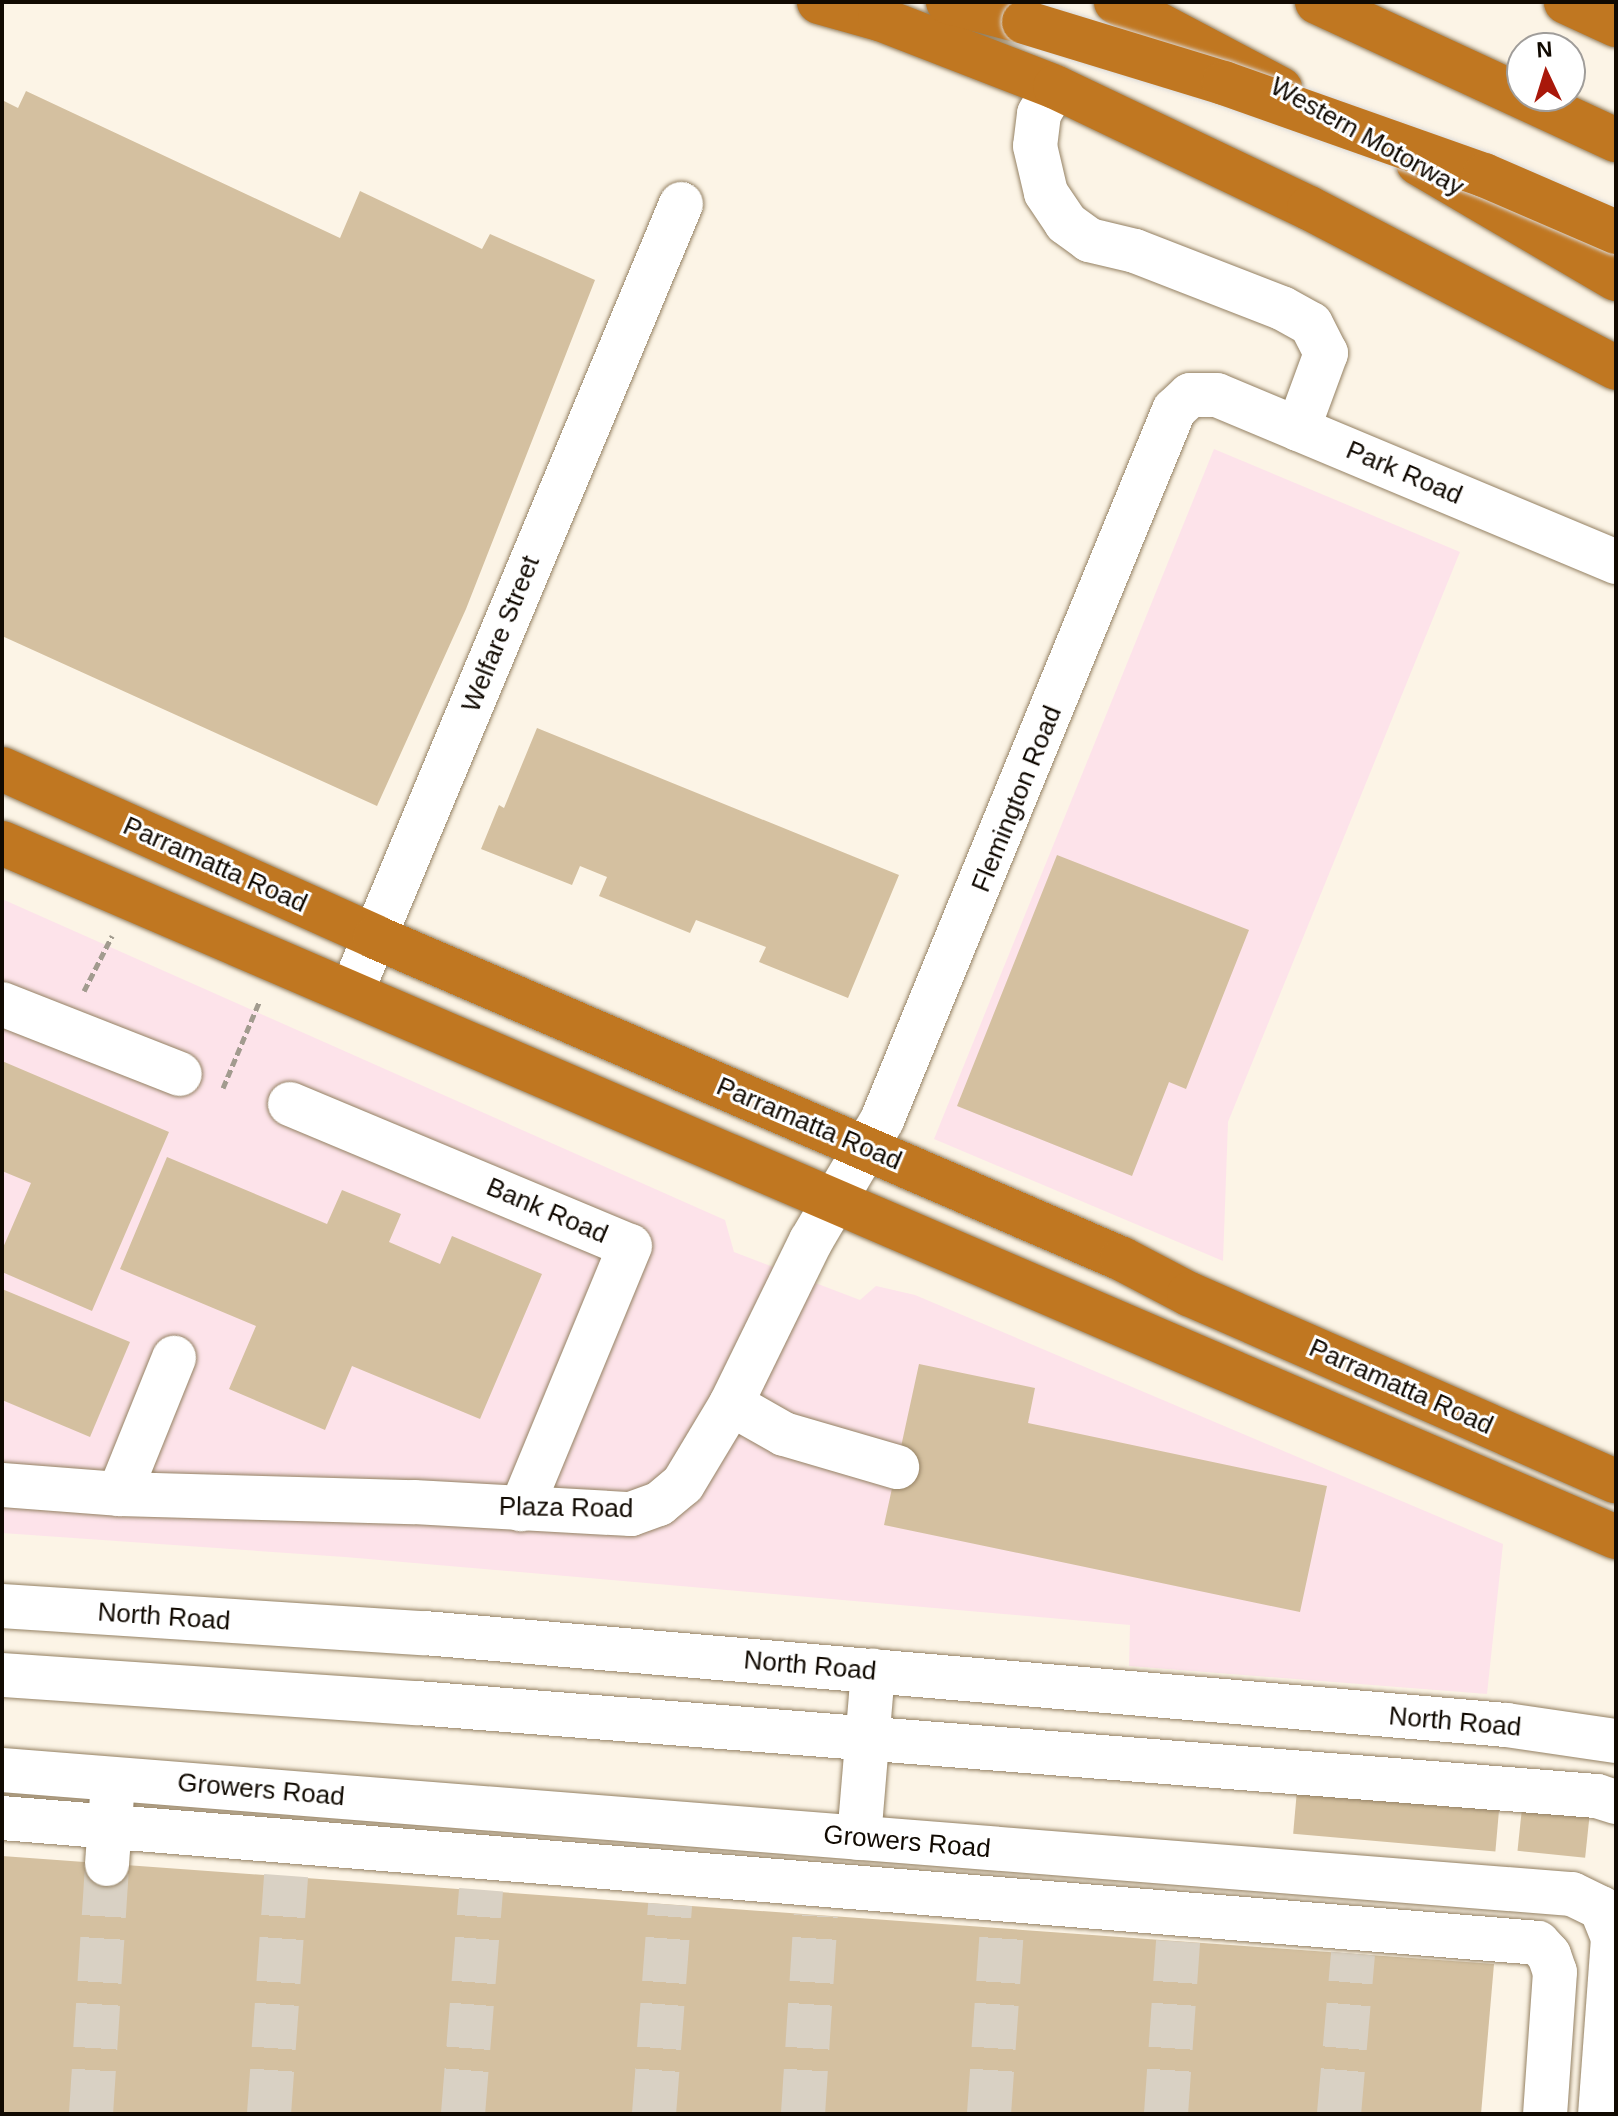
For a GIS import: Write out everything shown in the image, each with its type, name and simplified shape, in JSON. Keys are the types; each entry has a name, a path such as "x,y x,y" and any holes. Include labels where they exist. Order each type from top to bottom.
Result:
{"highway":[{"path":"819,2 880,19 1055,87 1309,208 1616,368"},
{"path":"948,2 1024,22 1253,93 1484,175 1616,232"},
{"name":"Western Motorway","path":"1116,2 1379,140 1616,279"},
{"path":"1317,2 1616,140"},
{"name":"Parramatta Road","path":"2,769 375,937 864,1148 1616,1481"},
{"name":"Parramatta Road","path":"2,843 1616,1537"}],"street":[{"path":"1055,87 1039,114 1035,146 1046,193 1066,223 1089,240 1135,251 1282,308 1311,324 1326,353 1298,429"},
{"name":"Welfare Street","path":"352,991 681,204"},
{"name":"Park Road","path":"1190,395 1217,395 1616,562"},
{"name":"Flemington Road","path":"834,1200 882,1120 1174,410 1190,395"},
{"path":"2,1004 180,1074"},
{"name":"Bank Road","path":"290,1104 630,1246 521,1509"},
{"name":"Plaza Road","path":"2,1485 119,1494 631,1514 659,1504 683,1484 731,1404 834,1200"},
{"path":"119,1494 174,1358"},
{"path":"731,1404 784,1434 897,1467"},
{"name":"North Road","path":"2,1606 424,1633 1506,1725 1616,1741"},
{"path":"817,1900 840,1836 867,1741 873,1671"},
{"path":"2,1675 402,1702 867,1741 1597,1796 1616,1802"},
{"name":"Growers Road","path":"2,1770 1572,1894 1601,1908 1613,1938 1600,2114"},
{"path":"108,1845 114,1778"},
{"path":"287,1859 292,1792"},
{"path":"482,1874 487,1808"},
{"name":"Growers Road","path":"2,1818 108,1845 1354,1941 1538,1943 1549,1955 1555,1972 1545,2114"},
{"path":"671,1889 676,1824"},
{"path":"1002,1914 1007,1850"},
{"path":"1180,1928 1184,1863"},
{"path":"1354,1941 1359,1878"}],"path":[{"path":"247,1033 260,1000"}],"shaded area":[{"path":"1214,449 1460,552 1228,1122 1223,1261 934,1139"},
{"path":"2,899 725,1220 734,1252 860,1300 876,1286 915,1295 1503,1544 1487,1694 1129,1666 1130,1625 345,1557 2,1533"}],"building":[{"path":"26,91 340,238 360,191 482,249 490,234 595,280 466,609 377,806 2,636 2,100 18,108"},
{"path":"537,728 899,875 848,998 759,962 766,947 696,920 690,933 599,896 607,877 580,866 572,885 481,849 499,805 504,808"},
{"path":"1057,855 1249,930 1186,1089 1169,1082 1132,1176 957,1106"},
{"path":"2,1061 169,1132 92,1311 2,1272 2,1250 31,1183 2,1171"},
{"path":"167,1157 327,1224 342,1190 401,1214 389,1242 440,1264 452,1236 542,1274 480,1419 352,1366 325,1430 229,1389 256,1326 120,1269"},
{"path":"2,1289 130,1342 90,1437 2,1400"},
{"path":"919,1364 1035,1388 1028,1423 1327,1486 1300,1612 884,1525"},
{"path":"1297,1790 1499,1808 1495,1852 1293,1834"},
{"path":"1522,1808 1590,1815 1585,1858 1518,1851"},
{"path":"2,1856 1494,1964 1481,2114 2,2114"}],"tunnel":[{"path":"91,2114 107,1864"},
{"path":"269,2114 286,1876"},
{"path":"463,2114 481,1890"},
{"path":"654,2114 670,1905"},
{"path":"803,2114 816,1915"},
{"path":"989,2114 1002,1929"},
{"path":"1166,2114 1178,1941"},
{"path":"1339,2114 1353,1954"}]}
